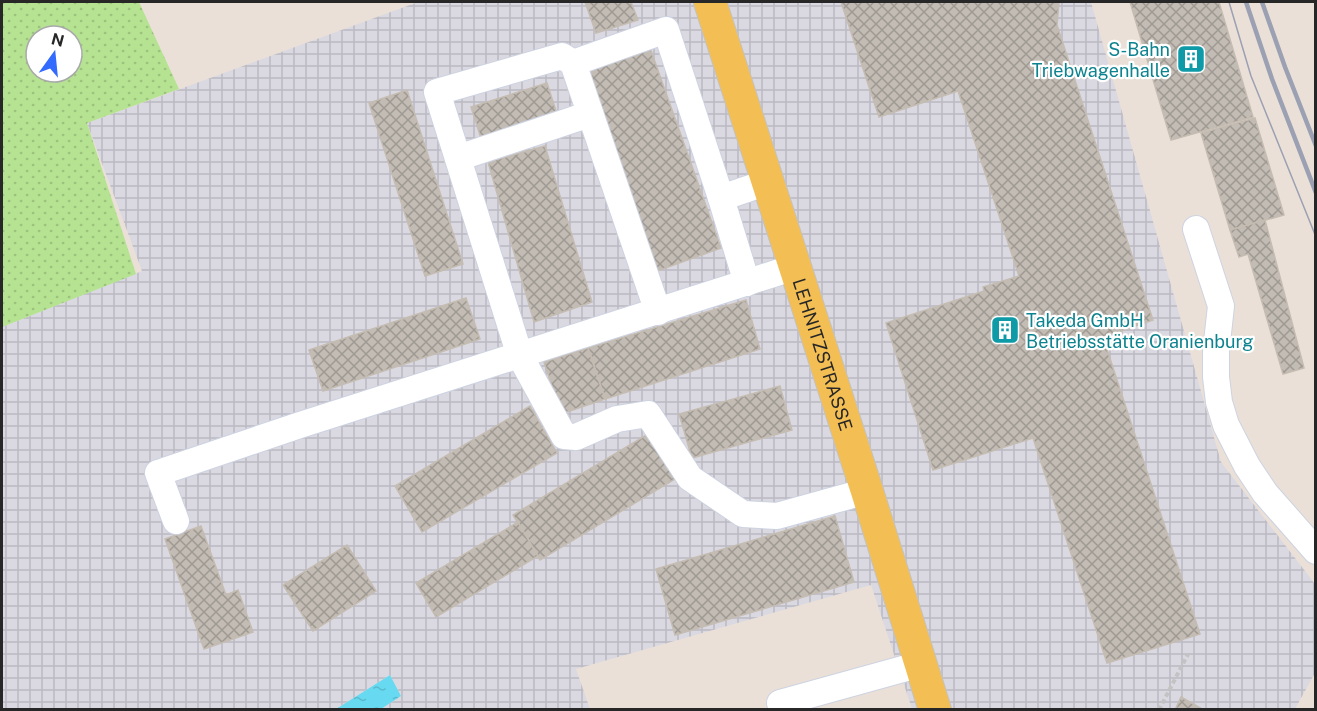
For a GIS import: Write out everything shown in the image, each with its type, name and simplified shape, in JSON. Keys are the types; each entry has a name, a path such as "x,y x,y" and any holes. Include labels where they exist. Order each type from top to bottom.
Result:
{"main road":[{"name":"LEHNITZSTRASSE","path":"710,2 867,491 934,710"}],"lane":[{"path":"573,63 666,30 747,284"},
{"path":"658,312 573,63 562,56 437,92 520,356 564,436 576,437 617,419 648,414 690,478 743,514 777,516 867,491"},
{"path":"458,158 590,114"},
{"path":"721,198 768,182"},
{"path":"1196,229 1221,306 1216,351 1216,377 1219,402 1226,425 1247,466 1264,492 1316,551"},
{"path":"176,521 158,472 795,267"},
{"path":"780,704 921,664"}],"path":[{"path":"1159,710 1188,654"}],"shaded area":[{"path":"418,2 1091,2 1221,462 1315,584 1315,673 1295,709 912,709 871,585 576,669 590,709 381,709 401,696 390,675 336,709 2,710 2,327 142,271 87,123"}],"green space":[{"path":"2,2 139,2 179,89 87,123 136,274 2,327"}],"water":[{"path":"390,675 401,696 381,709 336,709"}],"building":[{"path":"585,2 631,2 638,20 596,33"},
{"name":"Takeda GmbH Betriebsstätte Oranienburg","path":"841,2 1059,2 1057,25 1153,320 1103,337 1200,634 1107,663 1033,438 933,470 886,323 984,291 983,287 1019,276 958,91 879,117"},
{"name":"S-Bahn Triebwagenhalle","path":"1130,2 1219,2 1253,117 1171,140"},
{"path":"649,45 721,248 657,271 584,67"},
{"path":"547,83 557,114 481,138 471,107"},
{"path":"407,90 463,264 425,276 369,103"},
{"path":"1255,118 1284,215 1230,230 1201,133"},
{"path":"545,146 592,302 534,322 488,162"},
{"path":"1265,220 1304,368 1283,374 1248,254 1239,257 1230,230"},
{"path":"466,298 480,339 323,391 309,350"},
{"path":"746,300 760,349 605,399 588,348"},
{"path":"588,348 605,399 561,414 544,362"},
{"path":"780,386 792,430 692,458 679,414"},
{"path":"530,406 557,453 422,532 395,486"},
{"path":"648,434 675,479 540,560 513,515"},
{"path":"835,516 854,582 675,635 656,569"},
{"path":"518,522 538,556 436,617 416,583"},
{"path":"201,526 226,595 238,590 253,632 204,649 165,539"},
{"path":"347,545 376,591 313,631 283,585"},
{"path":"1181,697 1204,710 1175,710"}],"tram line":[{"path":"1229,2 1251,76 1316,237"}],"railway":[{"path":"1246,2 1272,79 1316,193"},
{"path":"1262,2 1316,146"}],"place":[{"name":"S-Bahn Triebwagenhalle","path":"1191,59"},
{"name":"Takeda GmbH Betriebsstätte Oranienburg","path":"1005,330"}]}
